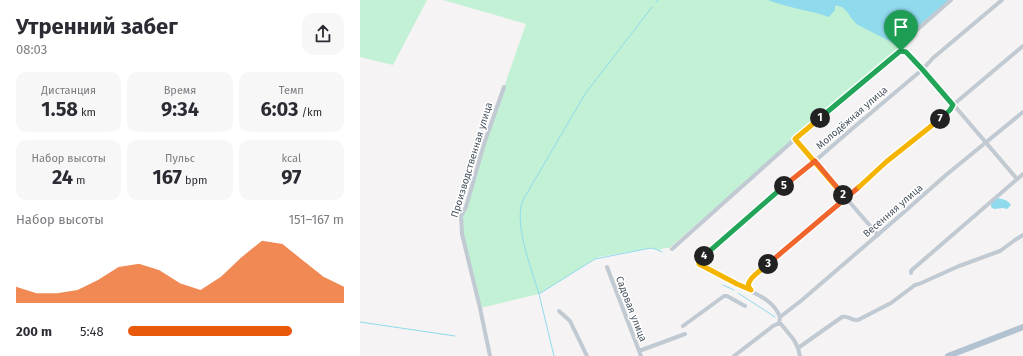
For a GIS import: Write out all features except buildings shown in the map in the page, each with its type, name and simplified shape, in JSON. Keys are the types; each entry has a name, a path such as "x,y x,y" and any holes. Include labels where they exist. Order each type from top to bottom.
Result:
{"main road":[{"path":"948,356 1023,327"}],"street":[{"path":"901,51 902,43 951,0"},
{"name":"Молодёжная улица","path":"780,317 779,313 769,302 751,290 699,264 698,260 1002,0"},
{"path":"751,290 748,288 749,280 886,162 950,110 953,105 1023,46"},
{"path":"901,51 906,52 922,69 1017,179"},
{"path":"672,248 795,139 901,51"},
{"name":"Производственная улица","path":"490,356 462,234 461,216 466,207 484,144 504,87"},
{"name":"Весенняя улица","path":"780,317 878,235 946,175 1023,112"},
{"path":"795,139 878,235"},
{"path":"911,273 913,269 1023,174"},
{"path":"798,348 842,317 845,316 857,320 891,303 915,284 919,284 959,266 1000,251 1023,235"},
{"name":"Садовая улица","path":"607,267 640,354"},
{"path":"683,326 724,296 727,296 745,306"},
{"path":"559,311 570,321 588,356"},
{"path":"779,324 780,317"},
{"path":"779,324 781,324 794,340 800,356"},
{"path":"734,356 773,326 779,324"},
{"path":"640,354 685,334"}],"green space":[{"path":"360,0 427,0 393,65 360,57"},
{"path":"443,0 951,0 902,43 901,51 795,139 669,248 659,250 651,248 599,257 539,294 480,308 462,234 461,216 484,144 526,24"}],"water":[{"path":"768,0 949,0 897,44 855,23 842,7 835,6 835,10 829,17"},
{"path":"996,198 1006,200 1011,205 1007,209 994,209 991,207 991,202"}],"waterway":[{"path":"652,7 585,94 523,200 520,221 528,260 539,294 595,259 651,248 662,252"},
{"path":"723,285 734,290"},
{"path":"738,293 775,317"},
{"path":"539,294 554,356"},
{"path":"360,322 455,336"}],"route":[{"path":"901,51 795,139 815,161 846,198 749,280 748,288 751,290 699,264 698,260 774,194 815,161 846,198 886,162 950,110 953,105 906,52 901,51"}]}
